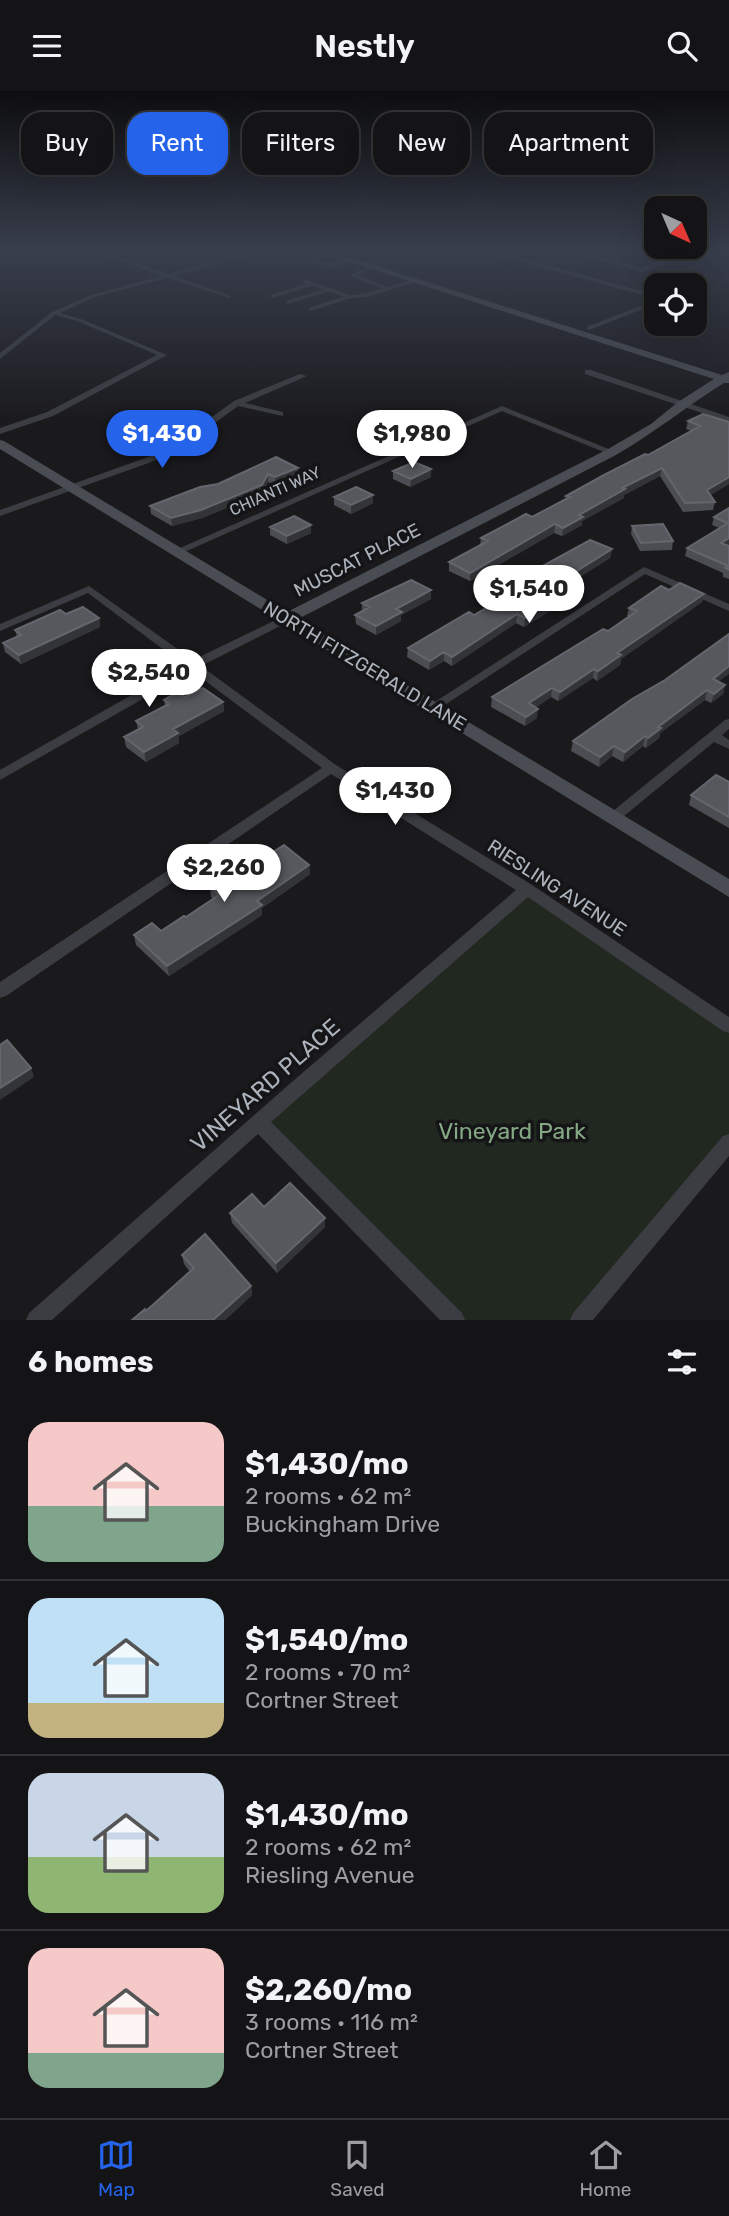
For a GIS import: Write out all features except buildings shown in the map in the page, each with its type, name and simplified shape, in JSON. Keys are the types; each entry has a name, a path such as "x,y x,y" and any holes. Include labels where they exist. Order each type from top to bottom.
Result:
{"street":[{"path":"0,358 54,313 62,309"},
{"path":"506,309 727,377"},
{"path":"526,309 589,328 727,377"},
{"path":"0,431 50,414 163,355 92,325 54,313"},
{"path":"588,372 729,420"},
{"path":"0,513 151,459 186,440 237,403 303,376"},
{"name":"MUSCAT PLACE","path":"0,776 191,666 611,452 655,427 682,404 727,377"},
{"path":"237,403 280,414"},
{"name":"CHIANTI WAY","path":"176,552 502,408 611,452"},
{"name":"NORTH FITZGERALD LANE","path":"0,444 729,889"},
{"path":"432,707 644,570 729,608"},
{"name":"RIESLING AVENUE","path":"0,628 89,589 331,768 527,889 729,1026"},
{"path":"613,818 729,723"},
{"path":"715,737 729,745"},
{"path":"0,991 331,768"},
{"name":"VINEYARD PLACE","path":"36,1320 527,889"},
{"path":"259,1122 455,1320"},
{"path":"580,1320 729,1142"}],"lane":[{"path":"589,328 634,309"}],"green space":[{"name":"Vineyard Park","path":"527,889 729,1026 729,1142 580,1320 455,1320 259,1122"}]}
